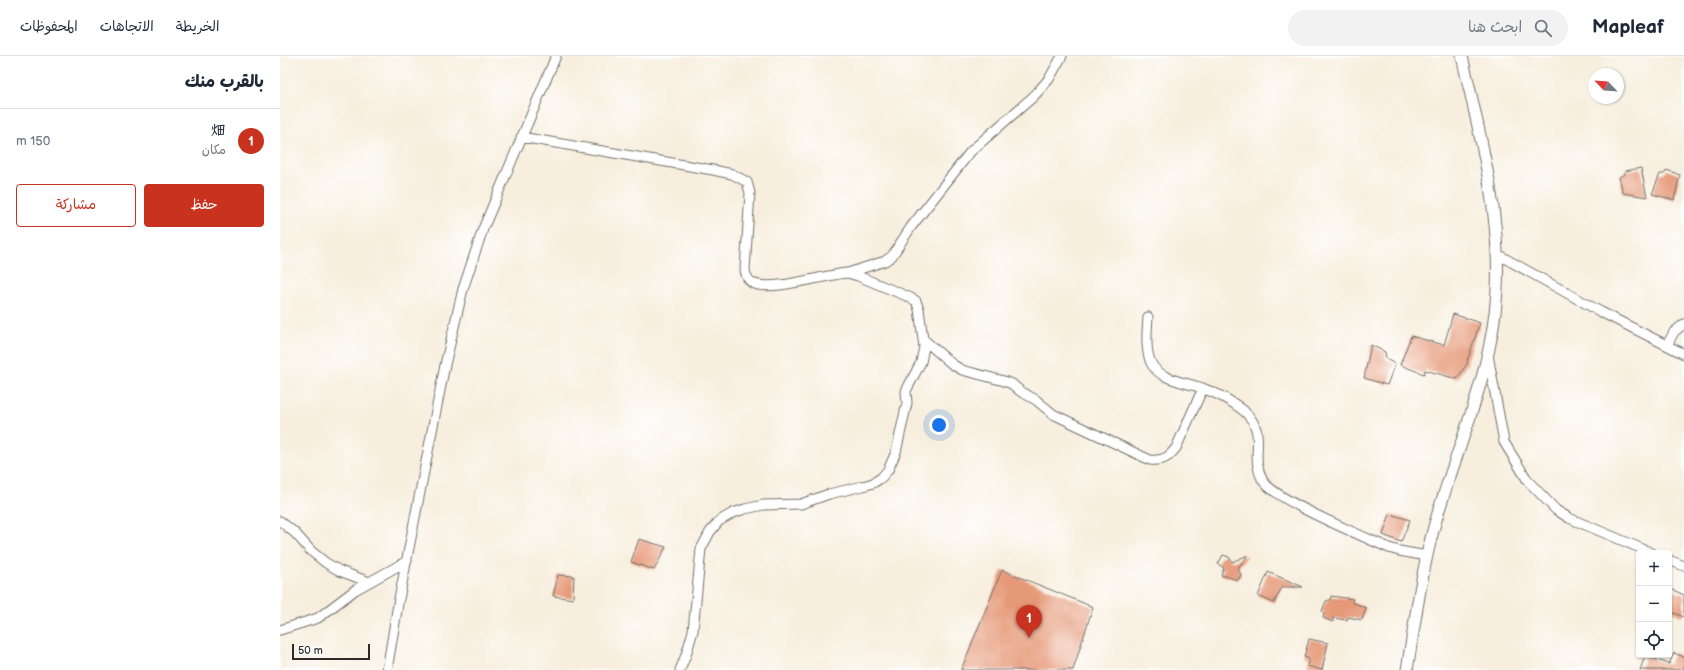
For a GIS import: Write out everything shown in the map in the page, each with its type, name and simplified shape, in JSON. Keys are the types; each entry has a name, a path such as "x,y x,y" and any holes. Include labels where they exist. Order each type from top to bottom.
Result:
{"street":[{"path":"387,670 445,365 462,289 482,229 556,56"},
{"path":"522,137 713,170 740,177 747,182 750,193 744,270 749,281 754,284 770,285 847,273 884,261 894,254 911,227 966,156 980,141 1034,96 1049,79 1062,56"},
{"path":"1407,670 1427,556 1445,490 1479,392 1488,356 1497,290 1497,254 1491,195 1462,56"},
{"path":"1497,254 1607,315 1684,354"},
{"path":"680,670 693,631 700,553 710,532 718,521 725,516 745,509 763,505 801,504 829,494 873,483 881,478 888,470 896,452 908,403 906,391 921,362 924,347 921,318 916,301 909,296 847,273"},
{"path":"1148,317 1148,352 1151,362 1156,370 1170,377 1203,388 1234,404 1250,417 1257,431 1258,438 1256,458 1260,476 1262,481 1272,490 1303,508 1389,548 1399,552 1427,556"},
{"path":"1667,345 1674,332 1684,324"},
{"path":"923,339 952,364 962,370 1012,384 1020,391 1036,400 1053,414 1150,460 1164,460 1176,448 1203,388"},
{"path":"1488,356 1504,442 1515,463 1528,481 1556,510 1569,518 1645,550"},
{"path":"280,521 295,533 311,551 326,563 340,571 369,582"},
{"path":"280,630 318,618 348,594 407,561"},
{"path":"1672,561 1684,566"}],"building":[{"path":"1641,168 1647,197 1623,193 1619,177 1625,174 1625,171"},
{"path":"1667,170 1680,175 1674,200 1652,194 1660,174 1664,174"},
{"path":"1453,314 1480,323 1467,361 1468,362 1457,379 1425,370 1424,374 1400,365 1411,336 1444,345"},
{"path":"1371,345 1385,352 1386,359 1395,364 1387,385 1364,378"},
{"path":"1390,514 1410,520 1401,542 1383,535"},
{"path":"639,539 666,547 654,570 631,562"},
{"path":"1223,555 1229,557 1232,562 1248,555 1238,568 1241,575 1238,580 1221,575 1224,568 1218,564"},
{"path":"1002,570 1093,607 1073,670 961,670"},
{"path":"1268,572 1303,587 1282,587 1274,603 1258,596"},
{"path":"558,575 574,576 573,599 553,596"},
{"path":"1672,589 1684,595 1684,617 1672,612"},
{"path":"1331,596 1353,599 1352,602 1366,608 1362,620 1348,617 1347,620 1333,618 1333,622 1323,618 1324,613 1322,611 1326,601 1330,600"},
{"path":"1309,639 1328,643 1322,670 1307,666 1309,659 1304,657"},
{"path":"1674,653 1684,657 1684,670 1640,670 1644,658 1651,658 1669,664"}],"place":[{"name":"畑","path":"1029,638"}]}
